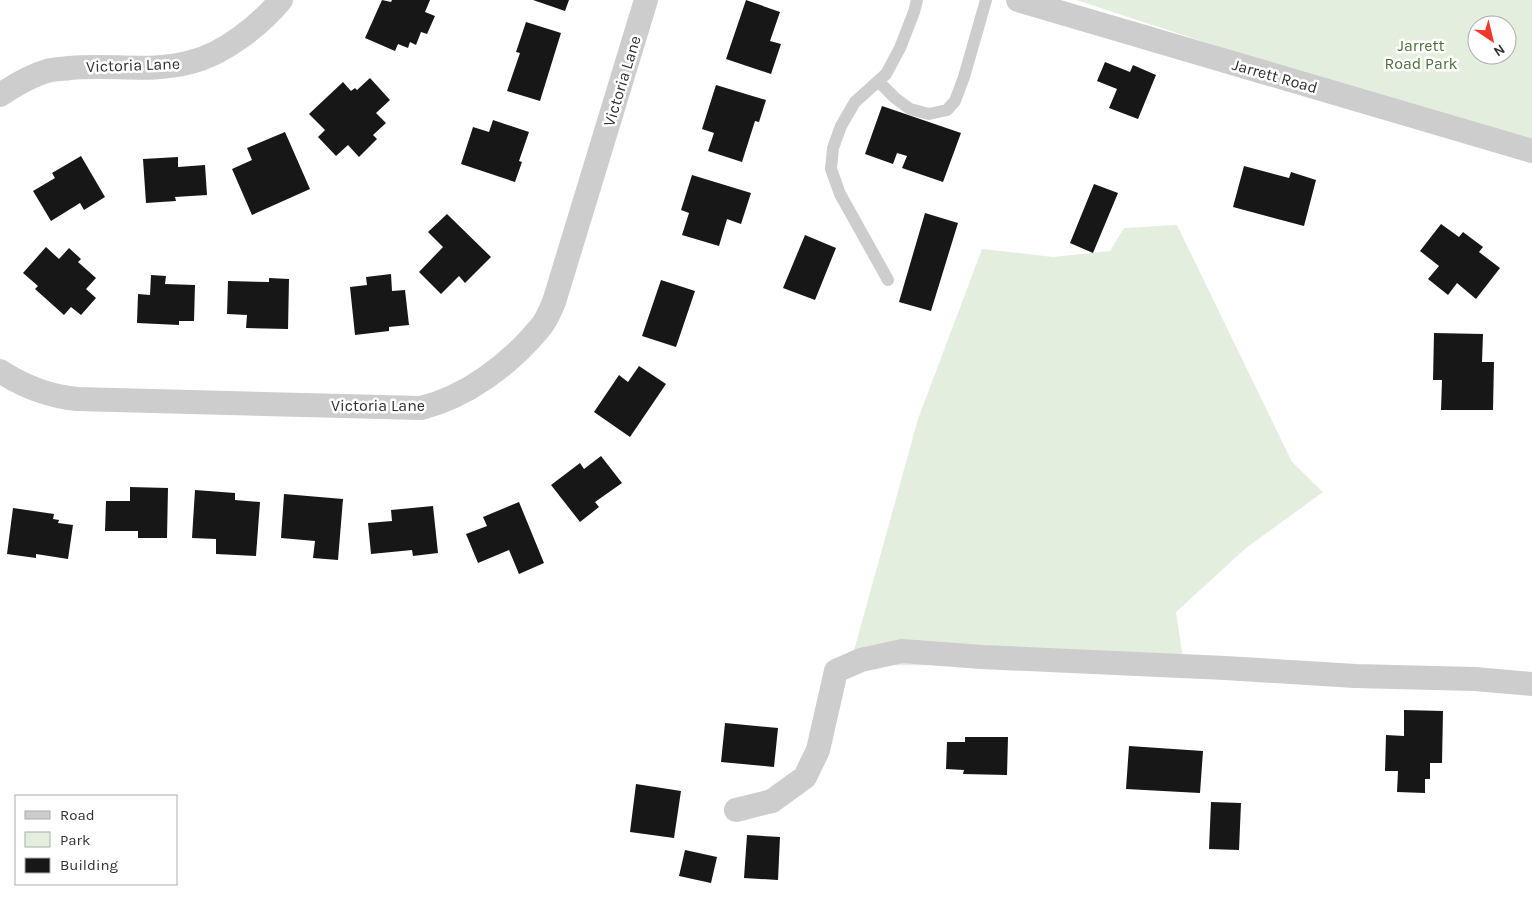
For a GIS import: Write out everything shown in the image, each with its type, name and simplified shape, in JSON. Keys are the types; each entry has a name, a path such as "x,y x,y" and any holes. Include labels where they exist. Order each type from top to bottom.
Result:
{"street":[{"name":"Victoria Lane","path":"0,95 22,81 48,70 167,66 192,62 217,51 244,34 267,16 281,0"},
{"name":"Victoria Lane","path":"0,371 33,390 57,397 77,399 420,408 439,403 459,394 499,368 520,349 540,328 554,302 646,0"},
{"name":"Jarrett Road","path":"1018,0 1532,151"},
{"path":"736,810 772,801 804,777 818,750 836,671 861,660 902,651 982,657 1355,676 1475,679 1532,684"}],"lane":[{"path":"888,280 840,194 831,169 833,148 841,126 855,102 886,74 900,48 917,0"},
{"path":"878,81 895,98 910,109 930,114 947,110 955,101 964,77 986,0"}],"green space":[{"name":"Jarrett Road Park","path":"1076,0 1532,0 1532,149"},
{"path":"1177,225 1292,462 1323,492 1246,548 1176,612 1184,666 850,665 918,419 982,249 1053,257 1110,251 1124,228"}],"building":[{"path":"382,0 391,2 392,0 430,0 425,12 435,16 427,34 421,32 416,45 410,42 408,48 398,44 395,51 365,38"},
{"path":"533,0 569,0 565,11"},
{"path":"746,0 780,12 770,41 781,44 771,74 726,59"},
{"path":"526,22 561,33 540,101 507,91 520,53 516,52"},
{"path":"1105,62 1130,72 1133,65 1156,75 1138,119 1109,108 1117,89 1097,81"},
{"path":"370,78 390,100 376,113 386,123 373,135 377,139 359,157 348,145 336,156 318,137 325,130 309,114 343,82 351,91 355,88 357,90"},
{"path":"716,85 766,100 759,122 755,121 742,162 708,151 714,133 702,129"},
{"path":"882,106 961,133 943,182 902,168 907,156 897,153 893,164 865,154"},
{"path":"493,120 529,132 519,161 522,162 515,182 461,164 473,127 489,132"},
{"path":"285,132 310,189 252,215 232,169 252,160 247,148"},
{"path":"81,156 105,197 84,210 80,203 51,221 33,191 55,178 52,173"},
{"path":"178,157 178,167 205,165 207,195 175,197 176,201 146,203 143,159"},
{"path":"1244,166 1289,178 1291,172 1316,180 1304,226 1233,207"},
{"path":"692,175 751,193 741,224 727,219 719,246 682,235 689,213 681,210"},
{"path":"1094,184 1118,193 1093,253 1070,243"},
{"path":"925,213 958,223 931,311 899,302"},
{"path":"447,214 491,257 465,283 459,276 441,294 419,272 443,247 428,232"},
{"path":"1441,224 1459,237 1463,232 1483,247 1479,252 1500,268 1476,299 1457,283 1448,295 1428,279 1439,266 1420,251"},
{"path":"805,235 836,248 815,300 783,288"},
{"path":"46,247 59,259 69,248 81,259 78,262 96,278 86,289 96,298 81,315 71,307 64,315 35,289 38,286 23,273"},
{"path":"391,274 392,291 405,290 409,325 389,327 389,331 355,335 350,287 367,285 366,277"},
{"path":"151,275 166,276 165,284 195,285 194,321 179,321 179,325 137,323 138,294 150,295"},
{"path":"269,278 289,279 288,329 246,328 247,315 227,314 228,281 269,282"},
{"path":"661,280 695,291 676,347 642,336"},
{"path":"1434,333 1483,334 1482,362 1494,362 1493,410 1441,410 1442,380 1433,380"},
{"path":"639,366 666,384 630,437 594,412 619,375 628,382"},
{"path":"601,456 622,483 595,502 599,507 580,522 551,485 580,463 584,469"},
{"path":"130,487 168,488 167,538 138,538 138,531 105,531 106,501 130,501"},
{"path":"195,490 235,493 235,500 260,502 256,556 216,554 216,539 192,538"},
{"path":"284,494 343,499 338,560 313,558 315,541 281,538"},
{"path":"519,502 544,563 519,574 509,550 478,563 466,534 487,526 483,517"},
{"path":"433,506 438,553 413,556 412,550 371,554 368,523 392,521 391,510"},
{"path":"13,508 54,514 53,519 59,520 58,523 73,525 68,559 36,554 36,558 7,554"},
{"path":"1404,710 1443,711 1442,763 1430,763 1430,779 1425,779 1425,793 1397,792 1398,771 1385,771 1386,735 1404,736"},
{"path":"725,723 778,728 774,767 721,762"},
{"path":"965,737 1008,737 1007,775 963,774 964,770 946,769 947,742 965,742"},
{"path":"1129,746 1203,751 1200,793 1126,789"},
{"path":"636,784 681,791 674,838 630,832"},
{"path":"1211,802 1241,803 1239,850 1209,849"},
{"path":"747,835 780,837 778,880 744,878"},
{"path":"685,850 717,857 711,883 679,876"}]}
